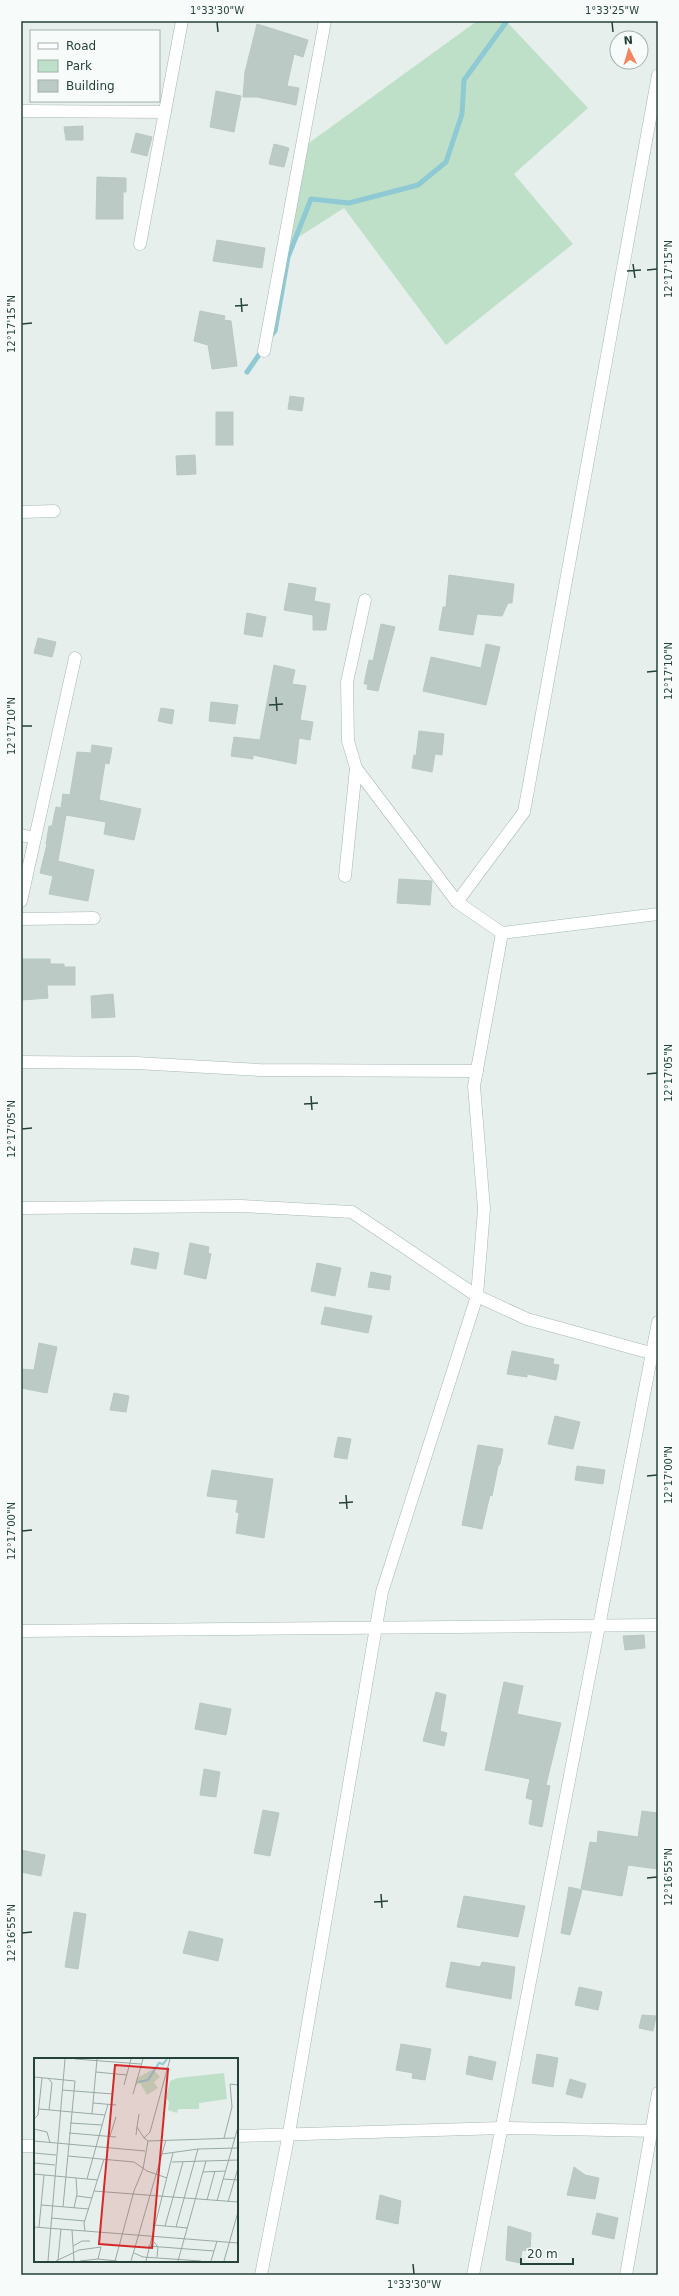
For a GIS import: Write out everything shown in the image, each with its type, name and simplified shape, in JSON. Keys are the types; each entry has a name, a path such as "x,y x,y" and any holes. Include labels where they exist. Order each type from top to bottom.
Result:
{"street":[{"path":"140,244 182,21"},
{"path":"264,351 325,21"},
{"path":"457,902 524,812 658,75"},
{"path":"21,112 165,112"},
{"path":"21,512 54,511"},
{"path":"365,600 347,682 348,741 356,768 457,902 502,933 658,914"},
{"path":"21,901 75,658"},
{"path":"345,876 356,768"},
{"path":"21,835 35,838"},
{"path":"21,919 94,918"},
{"path":"261,2275 289,2133 382,1592 477,1296 484,1209 474,1086 502,933"},
{"path":"21,1062 136,1063 259,1070 477,1072"},
{"path":"21,1208 241,1206 352,1212 477,1296 527,1319 655,1355"},
{"path":"473,2275 599,1626 655,1355 658,1322"},
{"path":"21,1631 658,1625"},
{"path":"626,2275 654,2131 658,2093"},
{"path":"238,2136 289,2133 502,2128 654,2131"},
{"path":"21,2146 34,2146"}],"green space":[{"path":"477,21 506,21 588,108 514,174 573,244 446,345 344,208 283,247 302,148"}],"building":[{"path":"257,24 308,40 303,57 294,54 287,86 299,88 296,105 257,97 243,97 245,72"},
{"path":"216,91 241,96 234,132 210,127"},
{"path":"83,126 83,140 66,140 64,127"},
{"path":"136,133 152,137 147,156 131,152"},
{"path":"274,144 289,148 284,167 269,164"},
{"path":"97,177 126,178 126,192 123,192 123,219 96,219"},
{"path":"217,240 265,248 262,268 213,261"},
{"path":"200,311 225,316 224,320 231,321 237,366 212,369 208,345 194,341"},
{"path":"290,396 304,398 302,411 288,409"},
{"path":"216,412 233,412 233,445 216,445"},
{"path":"195,455 196,474 177,475 176,456"},
{"path":"449,575 514,584 512,603 508,603 502,616 477,614 473,635 439,630 443,607 446,607"},
{"path":"289,583 316,588 314,601 330,604 326,630 313,630 313,615 284,610"},
{"path":"247,613 266,617 262,637 244,634"},
{"path":"381,624 395,627 378,691 367,689 368,684 364,684 369,660 373,661"},
{"path":"38,638 56,642 52,657 34,653"},
{"path":"486,644 500,647 486,705 423,691 431,657 481,668"},
{"path":"274,665 295,670 292,684 306,686 300,720 313,722 310,740 299,738 296,764 253,755 253,759 231,756 234,737 260,740"},
{"path":"211,702 238,705 235,724 209,721"},
{"path":"161,708 174,710 172,724 158,721"},
{"path":"419,731 444,734 442,755 435,754 432,772 412,768 414,755 416,756"},
{"path":"92,745 112,748 109,764 105,763 99,800 141,809 134,840 104,834 106,822 66,815 58,861 94,870 88,901 49,894 53,876 40,873 47,844 49,826 52,826 56,807 61,808 63,794 70,795 77,752 91,753"},
{"path":"399,879 432,881 430,905 397,903"},
{"path":"21,959 50,959 50,964 64,964 64,967 75,967 75,985 47,985 48,998 22,1000"},
{"path":"113,994 115,1017 92,1018 91,996"},
{"path":"190,1243 209,1247 208,1253 211,1254 206,1279 184,1274"},
{"path":"134,1248 159,1253 156,1269 131,1264"},
{"path":"317,1263 341,1268 335,1296 311,1291"},
{"path":"371,1272 391,1276 389,1290 368,1287"},
{"path":"325,1307 372,1316 368,1333 321,1324"},
{"path":"39,1343 57,1347 47,1393 21,1388 21,1369 34,1370"},
{"path":"512,1351 554,1359 553,1364 559,1365 556,1380 527,1374 527,1377 507,1374"},
{"path":"114,1393 129,1396 126,1412 110,1410"},
{"path":"555,1416 580,1422 573,1449 548,1444"},
{"path":"338,1437 351,1439 347,1459 334,1457"},
{"path":"478,1445 503,1449 492,1496 490,1495 482,1529 462,1525"},
{"path":"577,1466 605,1470 603,1484 575,1480"},
{"path":"212,1470 273,1479 264,1538 236,1533 239,1513 236,1512 238,1500 207,1496"},
{"path":"644,1635 645,1648 625,1650 623,1636"},
{"path":"504,1682 523,1686 517,1714 561,1723 546,1785 550,1786 542,1827 529,1824 533,1800 526,1798 530,1779 485,1770"},
{"path":"436,1692 446,1695 440,1731 447,1733 444,1746 423,1741"},
{"path":"200,1703 231,1709 226,1735 195,1729"},
{"path":"204,1769 220,1772 216,1797 200,1795"},
{"path":"263,1810 279,1813 270,1856 254,1853"},
{"path":"642,1811 658,1813 658,1869 628,1865 622,1896 581,1889 590,1842 597,1843 598,1831 638,1837"},
{"path":"21,1850 45,1855 41,1876 21,1872"},
{"path":"569,1887 582,1890 570,1935 561,1933"},
{"path":"464,1896 525,1906 518,1937 457,1927"},
{"path":"74,1912 86,1914 78,1969 65,1967"},
{"path":"189,1931 223,1939 218,1961 183,1953"},
{"path":"451,1962 480,1967 482,1962 515,1967 511,1999 446,1987"},
{"path":"579,1987 602,1992 598,2010 575,2005"},
{"path":"642,2015 656,2016 653,2031 639,2028"},
{"path":"401,2044 431,2049 425,2080 412,2078 413,2073 396,2070"},
{"path":"537,2054 558,2058 553,2087 532,2083"},
{"path":"469,2056 496,2062 492,2080 466,2074"},
{"path":"570,2079 586,2084 582,2098 566,2094"},
{"path":"574,2167 585,2175 599,2178 595,2199 567,2195"},
{"path":"380,2195 401,2201 398,2224 376,2219"},
{"path":"597,2213 618,2218 614,2239 592,2234"},
{"path":"508,2226 531,2233 530,2251 522,2250 520,2263 506,2260"}],"waterway":[{"path":"270,337 275,331 288,257 311,199 349,203 418,185 446,162 462,114 464,80 507,21"},
{"path":"247,372 263,349"}]}
